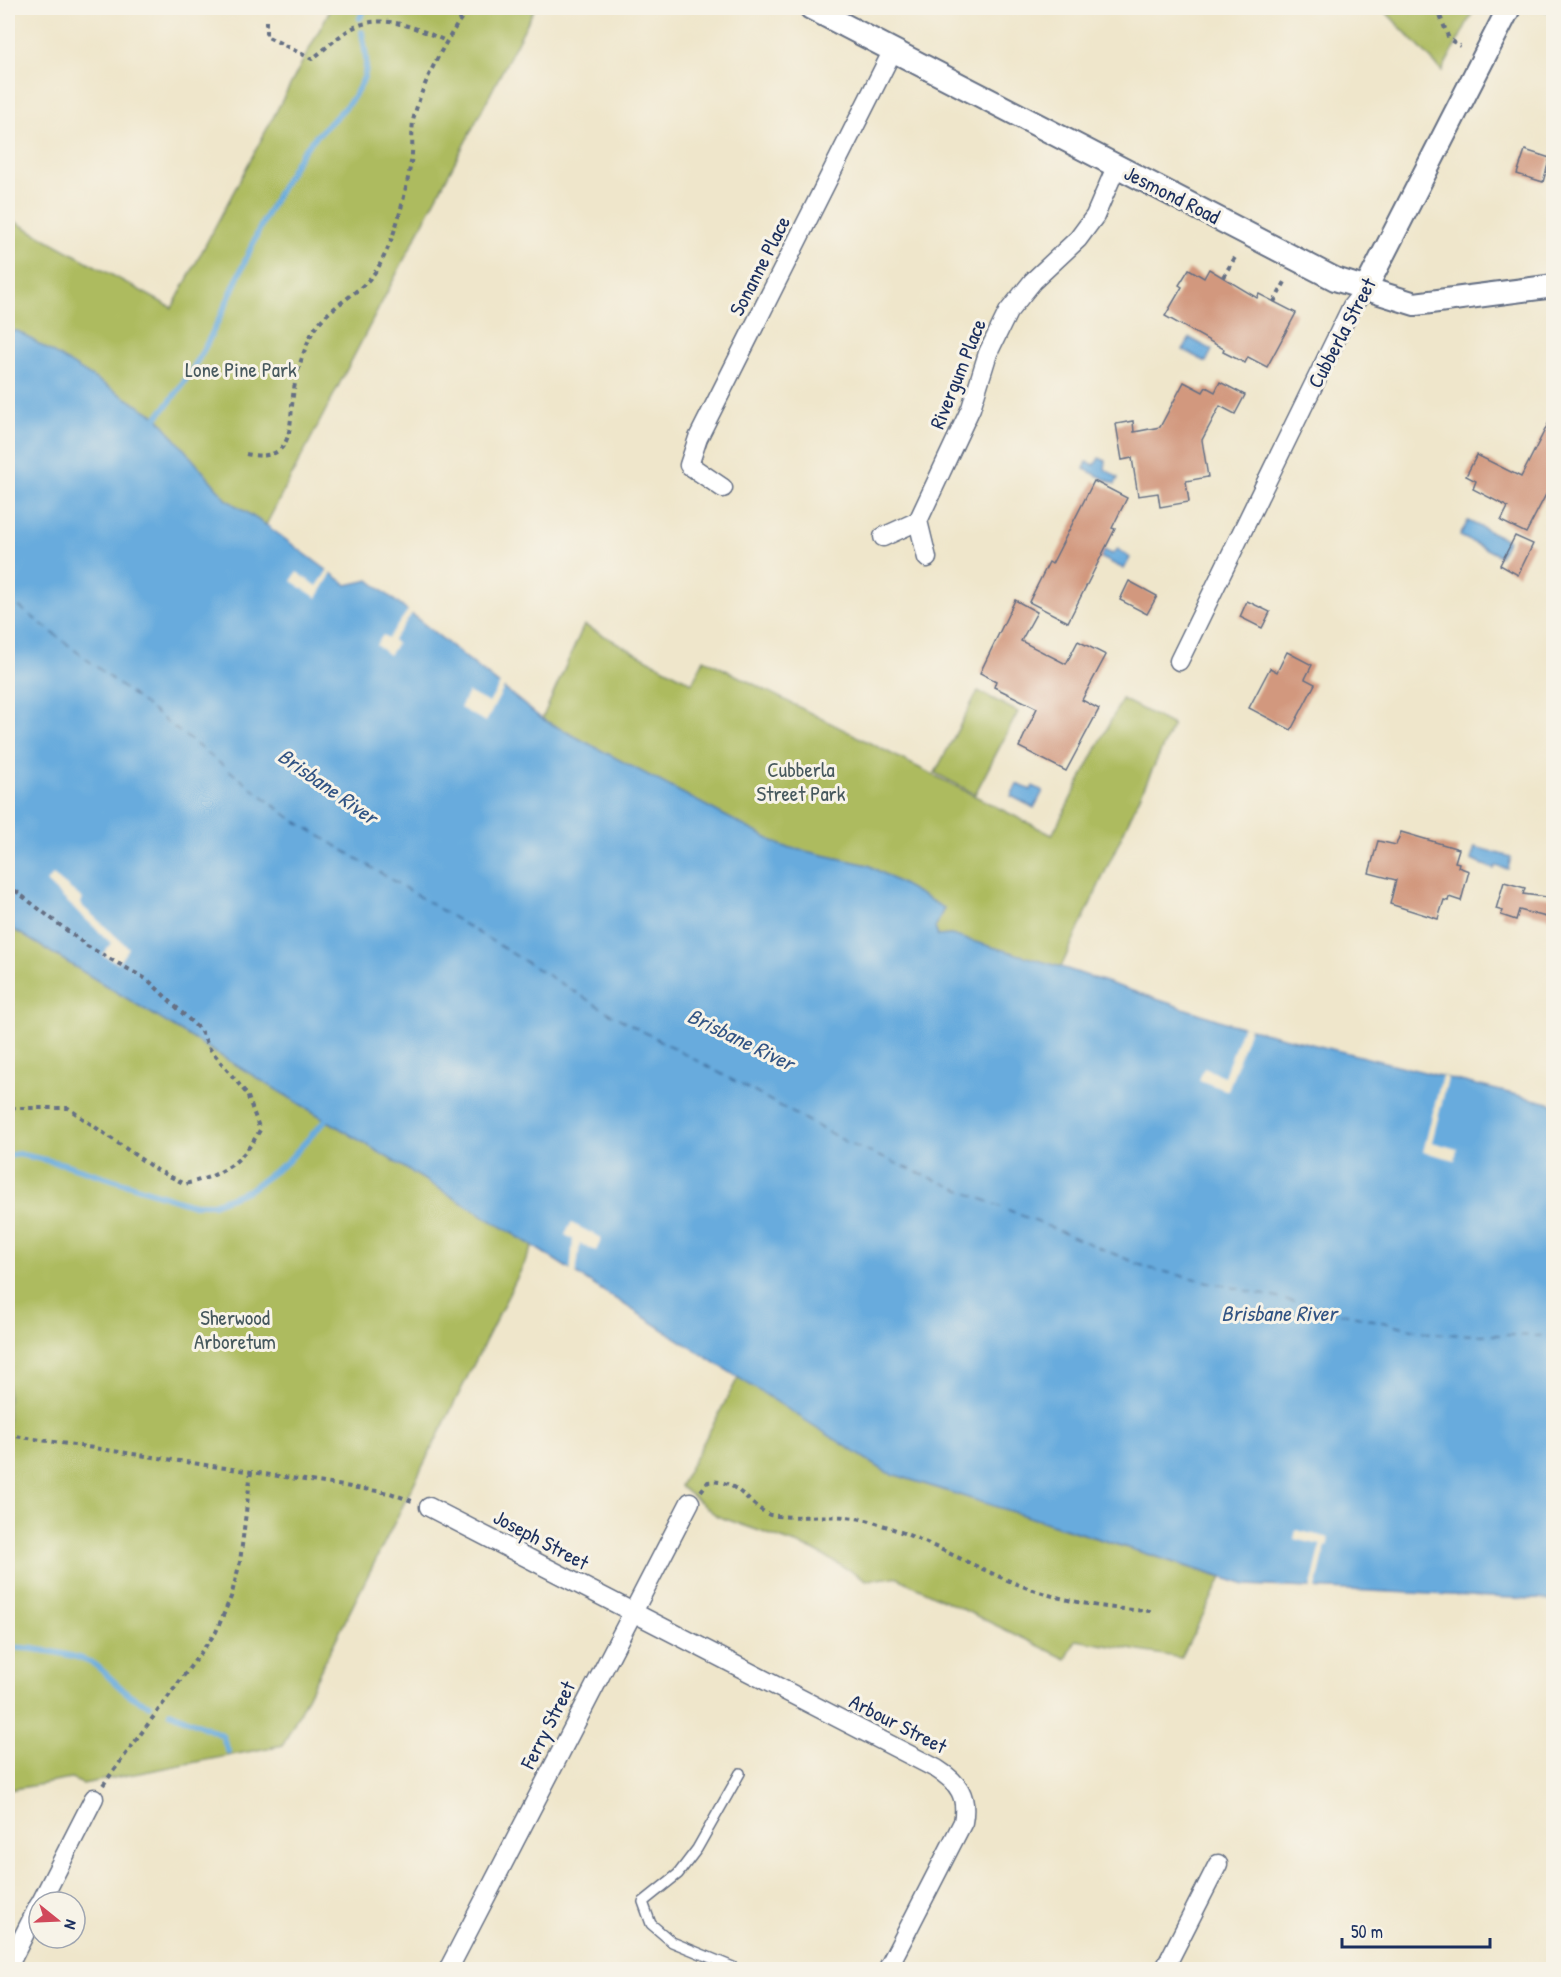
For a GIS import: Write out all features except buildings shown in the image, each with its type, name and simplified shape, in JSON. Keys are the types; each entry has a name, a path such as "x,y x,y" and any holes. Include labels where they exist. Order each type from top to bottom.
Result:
{"street":[{"name":"Jesmond Road","path":"811,8 1335,279 1416,304 1554,286"},
{"name":"Cubberla Street","path":"1179,661 1352,306 1365,290 1509,8"},
{"name":"Sonanne Place","path":"723,488 689,465 698,438 893,50"},
{"name":"Rivergum Place","path":"918,521 971,408 988,353 1008,312 1033,280 1078,239 1095,216 1116,167"},
{"path":"883,537 918,521 927,558"},
{"name":"Ferry Street","path":"448,1970 690,1502"},
{"name":"Joseph Street","path":"429,1508 632,1613"},
{"name":"Arbour Street","path":"632,1613 938,1769 957,1783 964,1798 963,1822 887,1970"},
{"path":"47,1890 94,1798"},
{"path":"1164,1970 1218,1864"},
{"path":"8,1967 27,1930"}],"lane":[{"path":"732,1970 733,1967 672,1942 651,1924 643,1902 678,1874 691,1857 740,1773"}],"path":[{"path":"246,454 258,457 272,454 280,450 288,439 294,390 311,334 329,311 364,285 379,267 401,204 411,161 414,115 430,71 468,8"},
{"path":"1437,8 1449,39 1460,46"},
{"path":"267,21 266,36 312,59 350,30 368,23 389,21 407,25 446,41"},
{"path":"1224,278 1236,256"},
{"path":"1274,302 1285,282"},
{"path":"8,885 87,946 148,980 200,1030 210,1049 247,1094 260,1130 248,1152 214,1177 185,1184 154,1169 68,1108 8,1108"},
{"path":"8,1435 390,1493 429,1508"},
{"path":"94,1798 216,1632 231,1597 240,1562 251,1471"},
{"path":"690,1502 708,1482 728,1482 736,1486 758,1510 770,1515 857,1518 909,1534 1018,1585 1111,1610 1151,1611"}],"green space":[{"name":"Lone Pine Park","path":"331,8 535,8 266,525 227,500 157,417 18,332 8,331 8,218 172,308"},
{"path":"1382,8 1475,8 1442,71"},
{"name":"Cubberla Street Park","path":"584,625 692,683 704,659 1052,835 1122,699 1173,725 1061,967 951,935 938,936 935,928 944,908 868,865 782,846 542,719"},
{"path":"978,691 1018,712 975,794 935,773"},
{"name":"Sherwood Arboretum","path":"8,926 533,1246 283,1745 83,1784 71,1779 8,1790"},
{"path":"739,1376 886,1472 1222,1578 1181,1658 1076,1640 1066,1659 896,1577 867,1580 813,1550 717,1516 680,1486"}],"water":[{"name":"Brisbane River","path":"8,331 18,331 157,417 227,500 266,525 347,585 369,580 542,719 782,846 868,865 944,908 935,928 938,936 951,935 1061,967 1231,1024 1553,1104 1553,1600 1246,1585 886,1472 533,1246 8,926"},
{"path":"1190,338 1212,350 1206,362 1183,350"},
{"path":"1099,458 1106,461 1105,469 1118,478 1115,484 1084,469 1087,462 1095,465"},
{"path":"1468,521 1508,540 1500,556 1460,536"},
{"path":"1118,549 1130,558 1124,569 1100,557 1104,550 1112,554"},
{"path":"1017,784 1031,790 1033,786 1043,791 1034,808 1011,796"},
{"path":"1475,847 1511,857 1508,869 1496,866 1494,869 1471,860"}],"pier":[{"path":"329,568 333,571 317,598 291,581 297,572 317,586"},
{"path":"409,609 413,612 393,640 397,644 389,655 376,645 383,635 388,638"},
{"path":"501,682 505,686 486,722 460,708 468,692 489,703"},
{"path":"53,875 83,899 80,904 129,948 118,963 102,955 111,943 46,882"},
{"path":"1243,1026 1250,1028 1228,1091 1199,1080 1204,1068 1224,1076"},
{"path":"1442,1076 1448,1078 1432,1142 1457,1149 1455,1160 1423,1152"},
{"path":"571,1223 602,1238 596,1251 580,1244 576,1276 570,1273 573,1239 565,1235"},
{"path":"1296,1530 1330,1538 1315,1592 1310,1591 1321,1545 1294,1539"}],"waterway":[{"path":"360,18 365,8"},
{"path":"1544,8 1554,10"},
{"path":"157,417 188,376 213,332 264,220 296,162 312,140 342,111 358,90 366,66 362,32"},
{"path":"8,1156 18,1154 64,1164 190,1204 213,1204 249,1190 287,1162 332,1113"},
{"path":"8,1647 54,1652 90,1662 128,1693 150,1705"},
{"path":"170,1712 222,1735 228,1751"}],"ferry route":[{"path":"8,598 289,817 611,1014 852,1145 1148,1268 1434,1334 1554,1336"}]}
